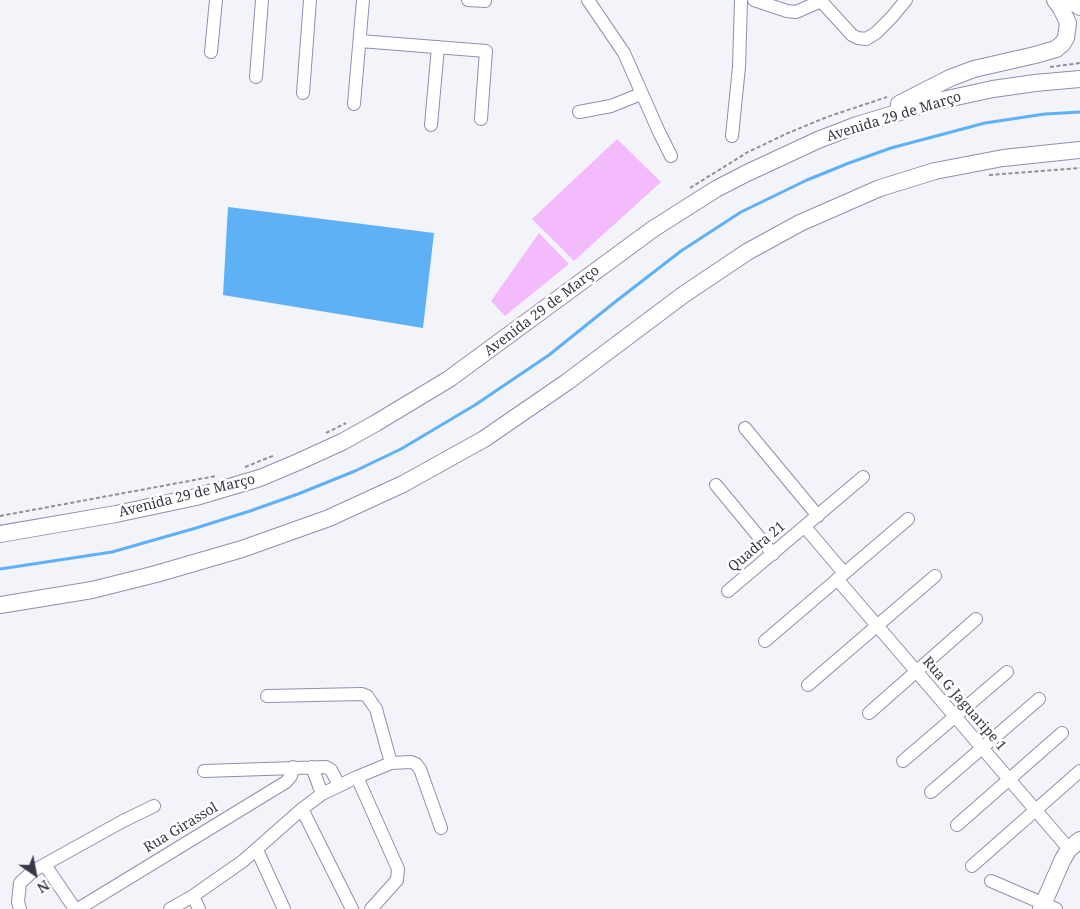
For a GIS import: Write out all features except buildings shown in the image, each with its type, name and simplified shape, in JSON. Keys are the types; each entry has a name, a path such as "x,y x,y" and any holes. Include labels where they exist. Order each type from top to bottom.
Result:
{"main road":[{"path":"1055,0 1068,23 1068,32 1062,44"},
{"path":"1069,0 1080,7"},
{"path":"857,125 950,78 988,65 1047,52 1062,44 1080,30"},
{"name":"Avenida 29 de Março","path":"0,534 116,514 196,497 260,478 342,442 413,402 456,374 653,229 716,189 782,156 857,125 933,102 1035,83 1080,79"},
{"path":"0,605 92,590 156,574 282,535 360,505 411,480 484,439 526,412 683,295 747,252 800,222 880,188 935,171 1003,158 1080,150"},
{"path":"1050,153 1080,155"},
{"path":"1047,907 1063,859 1075,844"}],"street":[{"path":"210,52 216,0"},
{"path":"256,77 262,0"},
{"path":"303,93 310,0"},
{"path":"354,104 363,0"},
{"path":"468,0 485,1"},
{"path":"588,0 624,53 659,132 672,156"},
{"path":"732,136 739,67 741,0"},
{"path":"754,0 787,11 796,12 820,1 852,34 866,40 876,33 906,0"},
{"path":"360,41 486,51 481,119"},
{"path":"431,125 438,47"},
{"path":"579,112 611,106 642,94"},
{"path":"745,428 818,516"},
{"name":"Quadra 21","path":"728,591 863,477"},
{"path":"716,485 773,554"},
{"path":"765,641 908,519"},
{"name":"Rua G Jaguaripe 1","path":"805,526 877,626 1036,810 1075,844"},
{"path":"808,685 935,576"},
{"path":"869,713 976,619"},
{"path":"903,761 1006,672"},
{"path":"267,696 362,694 367,696 376,709 391,763"},
{"path":"931,792 1039,700"},
{"path":"957,825 1062,732"},
{"path":"170,909 193,896 257,850 302,809 322,794 357,776 391,763 411,762 420,769 441,828"},
{"name":"Rua Girassol","path":"77,909 286,782 291,776 293,767"},
{"path":"312,767 322,794"},
{"path":"204,771 326,767 331,770 339,785"},
{"path":"972,866 1080,771"},
{"path":"357,776 398,869 397,880 371,909"},
{"path":"20,909 18,902 20,883 33,871 154,806"},
{"path":"302,809 352,909"},
{"path":"257,850 284,909"},
{"path":"44,865 77,909"},
{"path":"991,882 1047,907"},
{"path":"193,896 199,909"}],"path":[{"path":"1045,68 1080,63"},
{"path":"690,188 748,152 788,133 865,103 890,96"},
{"path":"323,434 348,422"},
{"path":"244,468 278,454"},
{"path":"0,516 216,476"}],"shaded area":[{"path":"617,139 661,182 574,261 532,219"},
{"path":"539,233 569,264 505,316 491,301"}],"water":[{"path":"228,207 434,233 423,328 223,295"}],"waterway":[{"path":"0,569 112,552 250,511 355,471 401,449 475,405 549,355 681,251 741,212 807,180 891,148 985,123 1045,114 1080,112"}]}
